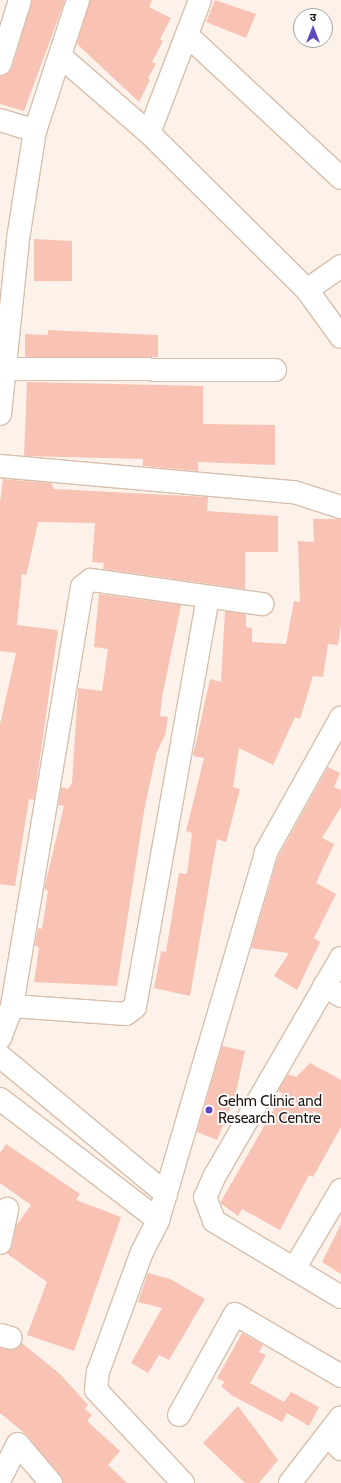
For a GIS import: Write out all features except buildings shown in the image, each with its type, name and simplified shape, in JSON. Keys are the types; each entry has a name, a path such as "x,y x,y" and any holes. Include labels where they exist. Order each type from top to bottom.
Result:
{"street":[{"path":"0,64 20,0"},
{"path":"0,414 4,355 18,239 35,131 78,0"},
{"path":"150,133 200,0"},
{"path":"187,35 341,178"},
{"path":"60,56 150,133 307,290 341,337"},
{"path":"0,120 35,131"},
{"path":"307,290 341,266"},
{"path":"4,355 275,370"},
{"path":"0,466 294,492 341,507"},
{"path":"0,1038 12,1006 82,587 91,580 208,599 262,604"},
{"path":"12,1006 126,1014 135,1007 208,599"},
{"path":"183,1483 96,1390 98,1372 139,1260 158,1220 266,852 341,718"},
{"path":"341,958 333,991 215,1175 205,1197 214,1222 341,1297"},
{"path":"0,1056 166,1194"},
{"path":"0,1099 158,1220"},
{"path":"294,1269 341,1190"},
{"path":"0,1242 7,1209"},
{"path":"179,1415 236,1314 341,1376"},
{"path":"290,1483 334,1442 341,1417"},
{"path":"0,1479 18,1444 51,1483"}],"place":[{"name":"Gehm Clinic and Research Centre","path":"209,1110"}]}
